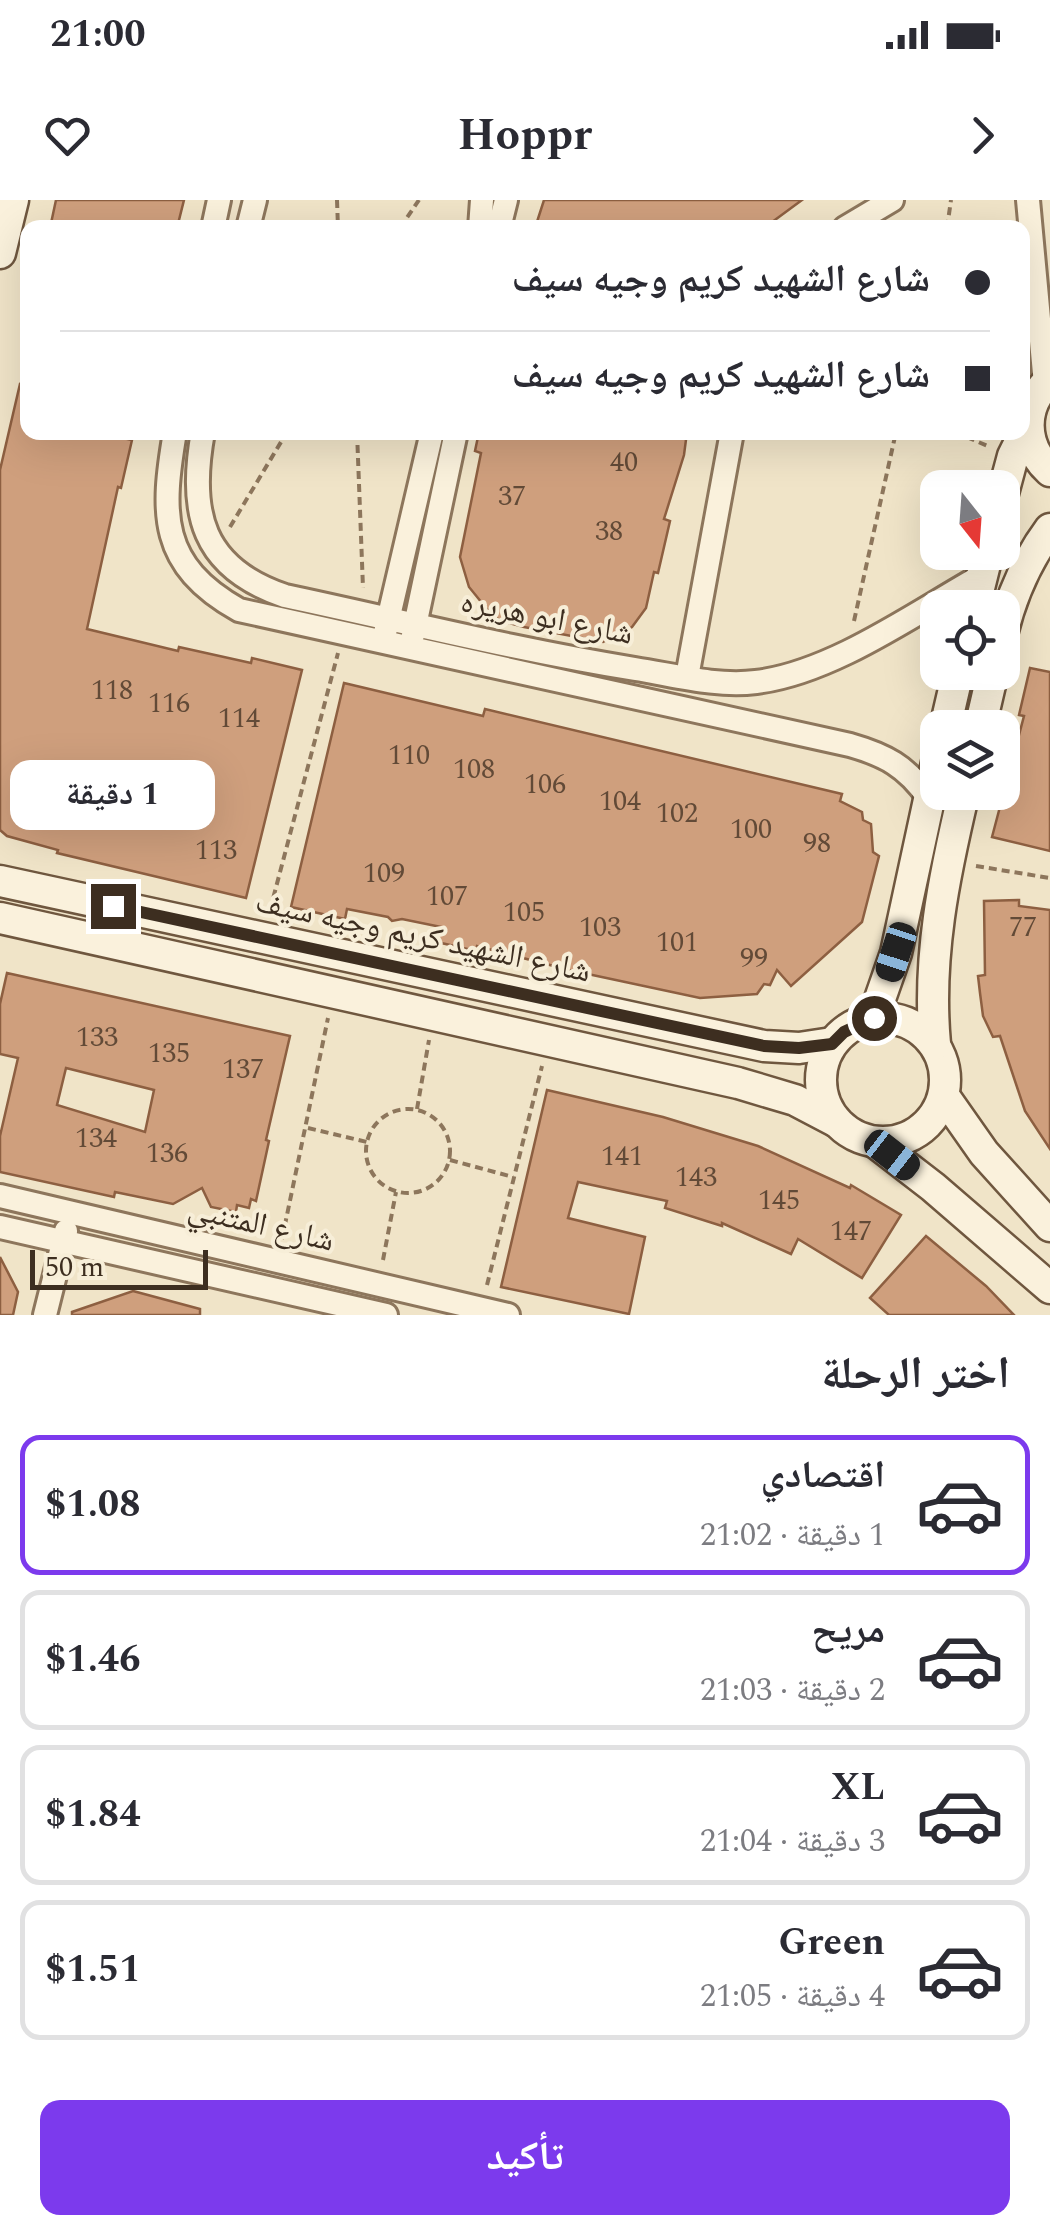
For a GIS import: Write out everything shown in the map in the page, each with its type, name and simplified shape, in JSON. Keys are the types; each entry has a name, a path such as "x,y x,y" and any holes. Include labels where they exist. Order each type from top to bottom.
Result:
{"street":[{"path":"0,253 13,200"},
{"path":"858,220 892,200"},
{"path":"1028,200 1048,382 1036,396 1030,418"},
{"name":"شارع ابو هريره","path":"175,440 165,508 170,534 196,579 239,610 878,753 898,762 920,785"},
{"path":"202,440 197,500 215,553"},
{"path":"383,642 430,440"},
{"path":"411,648 454,440"},
{"path":"686,678 731,440"},
{"path":"1009,470 1021,440"},
{"path":"1030,440 1037,458 1050,472"},
{"path":"1018,590 1030,559 1050,529"},
{"name":"شارع ابو هريره","path":"215,553 258,587 285,596 497,644 721,682 755,682 793,674 847,650 975,570"},
{"path":"874,1018 896,952 925,810"},
{"path":"934,1044 934,956 947,862 960,810"},
{"name":"شارع الشهيد كريم وجيه سيف","path":"0,881 764,1046 799,1048 832,1044"},
{"path":"0,918 757,1088 795,1100 836,1121"},
{"path":"876,1143 898,1141 918,1132 934,1117 944,1096 943,1060 934,1044 918,1028 896,1019 874,1018 844,1032 832,1044 823,1062 820,1083 824,1103 847,1132 876,1143 1050,1288"},
{"path":"944,1096 984,1153 1050,1226"},
{"name":"شارع المتنبي","path":"0,1196 508,1315"},
{"path":"45,1315 69,1213"},
{"name":"شارع المتنبي","path":"0,1228 386,1315"}],"path":[{"path":"215,553 282,440"},
{"path":"357,440 364,613"},
{"path":"847,650 894,440"},
{"path":"974,440 1013,456"},
{"path":"263,938 342,634"},
{"path":"947,862 1050,878"},
{"path":"277,1263 333,991"},
{"path":"417,1109 434,1013"},
{"path":"481,1309 548,1040"},
{"path":"417,1109 428,1113 444,1128 449,1138 450,1160 441,1178 425,1190 396,1192 372,1173 366,1142 385,1115 395,1110 417,1109"},
{"path":"306,1128 366,1142"},
{"path":"450,1160 514,1177"},
{"path":"378,1285 396,1192"}],"building":[{"path":"56,200 184,200 179,220 52,220"},
{"path":"544,200 802,200 775,220 538,220"},
{"path":"20,384 20,440 132,440 87,629 178,651 179,647 251,663 252,658 302,670 246,898 57,853 58,850 7,836 0,830 0,470"},
{"path":"477,440 686,440 664,519 670,521 658,573 654,572 646,608 632,627 603,642 524,627 491,614 469,587 460,557 481,453 475,451"},
{"path":"1030,668 1050,672 1050,851 992,837 999,810 1020,810 1020,731 1024,716 1020,711"},
{"path":"344,683 483,716 485,709 842,794 840,801 862,812 863,820 871,824 873,852 879,856 862,922 791,986 777,970 770,985 764,984 757,994 700,998 477,946 476,951 437,942 441,927 402,919 392,921 347,909 345,919 291,907"},
{"path":"1019,900 1019,906 1050,910 1050,1149 1025,1111 1000,1036 993,1037 983,1016 980,993 978,976 985,975 984,901"},
{"path":"7,973 290,1036 256,1201 251,1199 249,1208 237,1205 236,1212 211,1207 202,1188 173,1204 115,1192 114,1197 0,1172 0,1136 18,1058 0,1054 0,1004","holes":["66,1068 154,1090 145,1132 57,1105"]},
{"path":"547,1090 663,1117 758,1146 850,1188 851,1185 901,1215 862,1278 798,1239 791,1254 722,1223 665,1208 667,1201 578,1182 568,1218 645,1237 629,1314 501,1287"},
{"path":"926,1236 1014,1315 889,1315 870,1298"},
{"path":"0,1257 18,1292 13,1315 0,1315"},
{"path":"133,1291 200,1309 200,1315 72,1315"}],"route":[{"path":"113,906 764,1046 799,1048 832,1044 858,1023 874,1018"}]}
